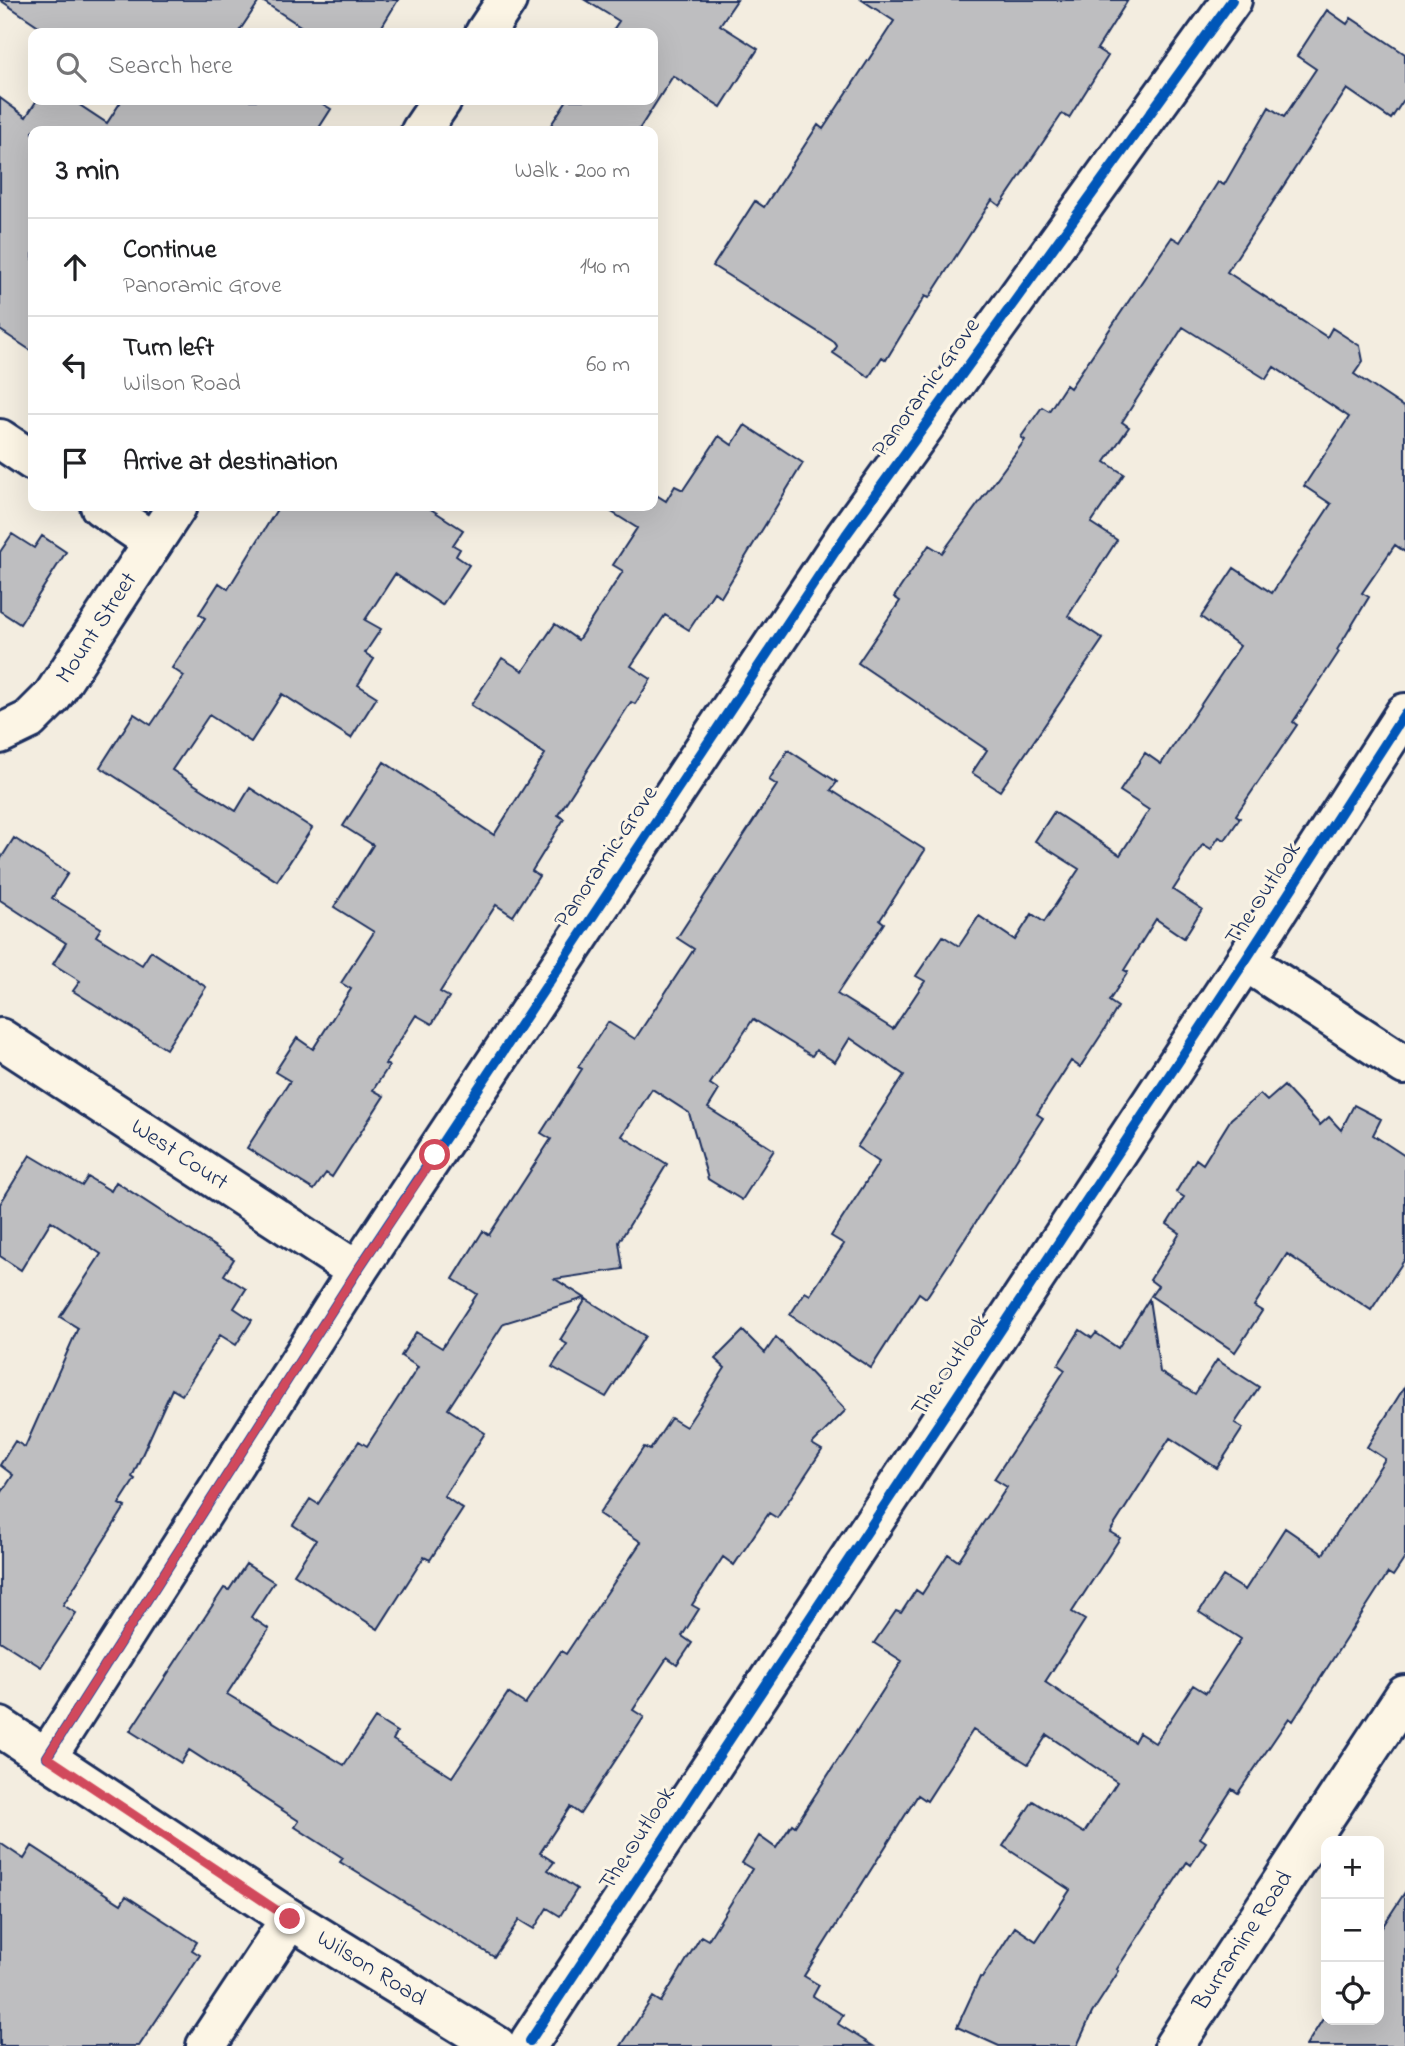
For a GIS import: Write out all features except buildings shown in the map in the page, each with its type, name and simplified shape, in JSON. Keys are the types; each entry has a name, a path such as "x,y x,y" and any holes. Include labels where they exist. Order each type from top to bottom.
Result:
{"street":[{"path":"488,28 507,0"},
{"name":"Panoramic Grove","path":"47,1757 357,1271 846,535 1232,0"},
{"path":"424,126 439,105"},
{"path":"0,439 28,458"},
{"path":"107,511 153,542"},
{"name":"Mount Street","path":"0,734 29,720 52,697 174,511"},
{"name":"The Outlook","path":"516,2045 1245,961 1405,713"},
{"path":"1245,961 1405,1065"},
{"name":"West Court","path":"0,1038 357,1271"},
{"name":"Burramine Road","path":"1174,2046 1405,1695"},
{"name":"Wilson Road","path":"0,1727 290,1919 516,2045"},
{"path":"206,2046 290,1919"}],"cycle path":[{"path":"47,1757 357,1271 846,535 1232,0"},
{"path":"530,2041 1245,961 1405,713"}],"route":[{"path":"290,1919 47,1757 357,1271 435,1155"}]}
